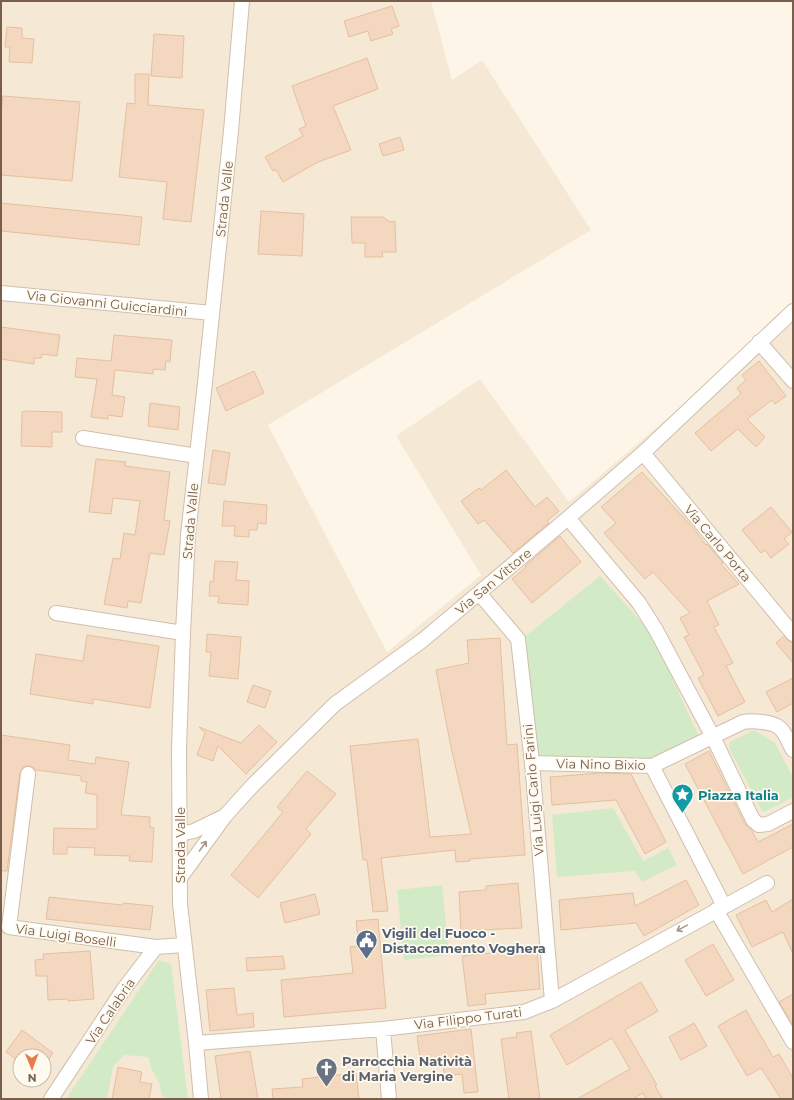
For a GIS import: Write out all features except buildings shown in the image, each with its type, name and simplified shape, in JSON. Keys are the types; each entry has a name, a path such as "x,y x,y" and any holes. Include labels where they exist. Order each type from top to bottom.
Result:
{"street":[{"name":"Strada Valle","path":"201,1099 180,904 179,749 183,633 188,535 231,131 242,1"},
{"name":"Via Giovanni Guicciardini","path":"1,293 212,313"},
{"name":"Via San Vittore","path":"180,878 225,816 253,785 335,704 423,640 568,518 643,453 759,342 792,313"},
{"path":"759,342 793,381"},
{"path":"83,438 197,456"},
{"name":"Via Carlo Porta","path":"643,453 793,634"},
{"path":"568,518 642,609 656,630 713,737 753,820 759,825 768,824 793,810"},
{"name":"Via Luigi Carlo Farini","path":"479,593 518,639 532,763 552,1001"},
{"path":"56,613 183,633"},
{"name":"Via Nino Bixio","path":"532,763 652,766 743,722 751,720 779,727 787,737 793,750"},
{"path":"652,766 720,908 793,1042"},
{"name":"Via Luigi Boselli","path":"28,774 9,927 156,947"},
{"name":"Via San Vittore","path":"180,834 194,831 225,816"},
{"name":"Via Filippo Turati","path":"196,1043 383,1029 524,1012 552,1001 767,883"},
{"path":"156,947 184,945"},
{"name":"Via Calabria","path":"51,1099 123,990 156,947"},
{"path":"383,1029 389,1099"}],"shaded area":[{"path":"1,1 431,1 452,80 482,60 591,230 268,425 387,652 481,575 396,436 480,379 569,502 793,311 793,1099 1,1099"}],"green space":[{"path":"600,576 653,635 698,735 695,741 650,762 535,756 522,639"},
{"path":"754,730 775,743 793,777 793,797 766,811 762,811 729,748 730,742"},
{"path":"613,808 643,861 668,848 677,865 642,882 635,871 557,877 552,815"},
{"path":"442,885 449,955 404,960 397,890"},
{"path":"159,960 171,964 188,1099 168,1099 162,1096 159,1082 152,1070 148,1057 124,1055 113,1067 107,1099 66,1099"}],"place":[{"name":"Piazza Italia","path":"682,814"},
{"name":"Vigili del Fuoco - Distaccamento Voghera","path":"367,960"},
{"name":"Parrocchia Natività di Maria Vergine","path":"326,1088"}]}
